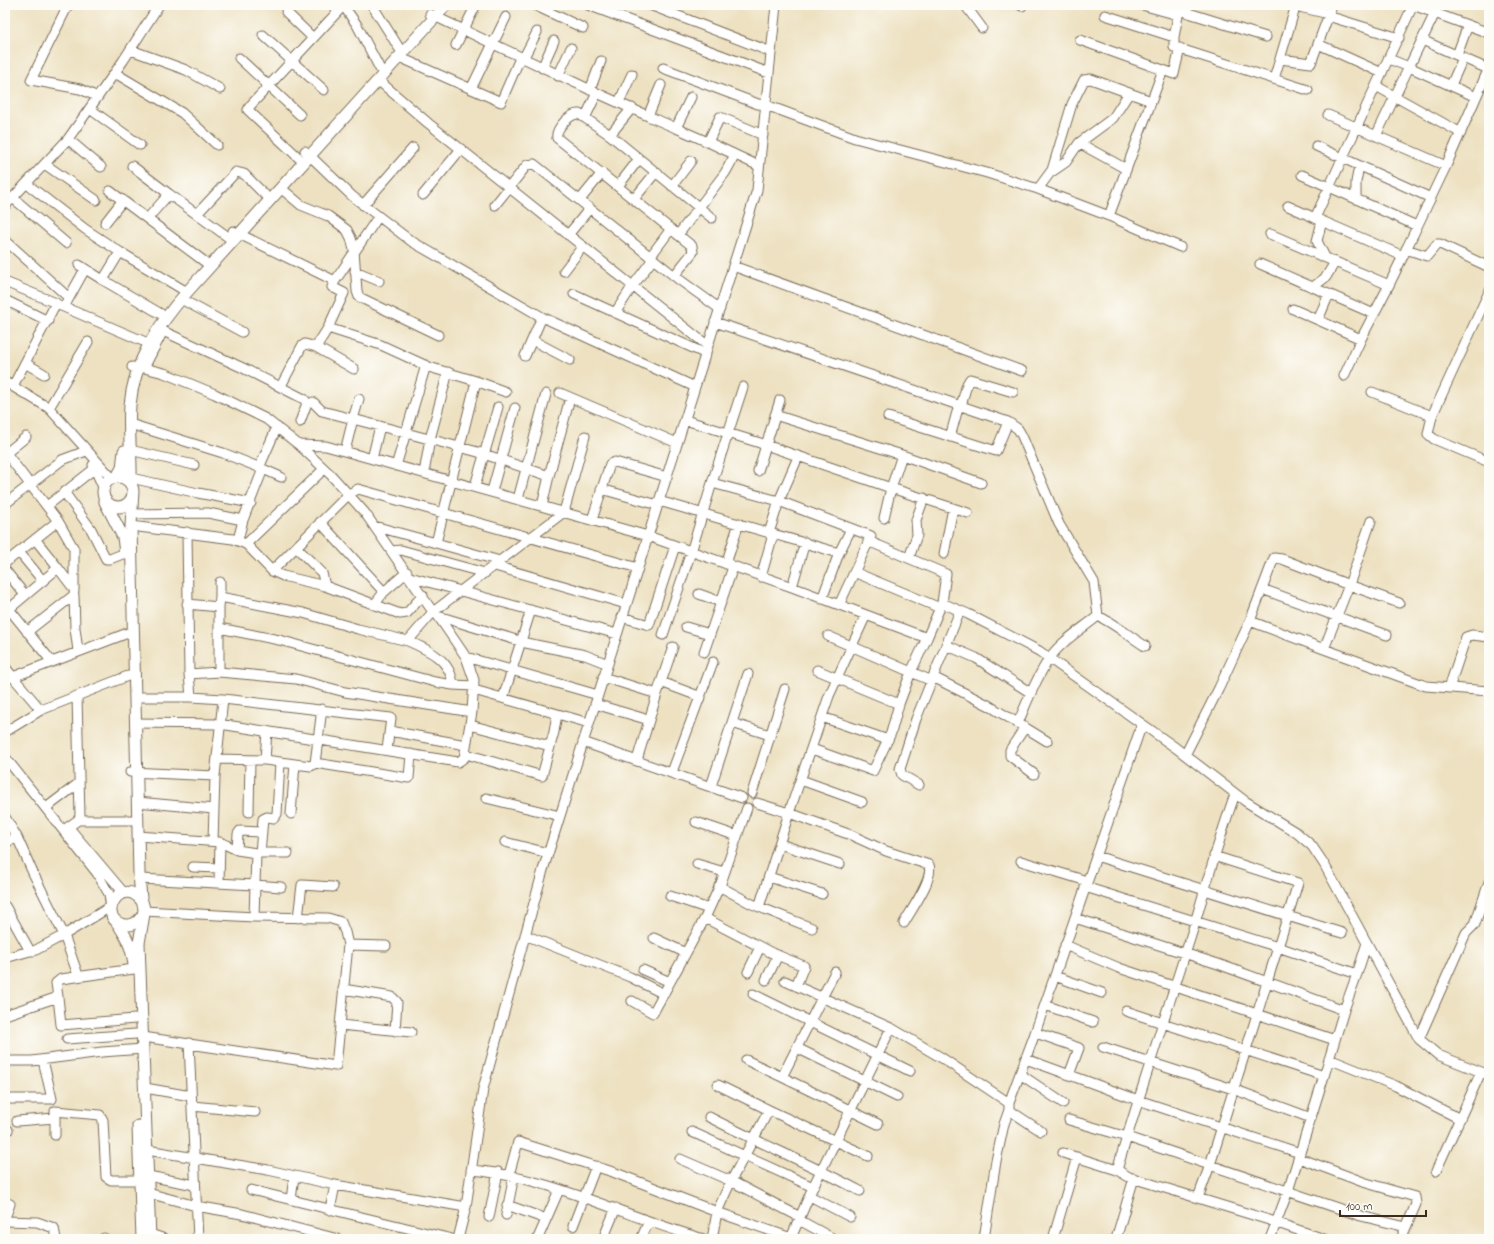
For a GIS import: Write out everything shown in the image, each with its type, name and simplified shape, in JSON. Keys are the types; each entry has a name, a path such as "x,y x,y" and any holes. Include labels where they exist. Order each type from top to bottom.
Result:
{"main road":[{"path":"432,16 438,5"},
{"path":"147,1237 144,1193 139,1036 139,943 143,906 140,879 137,802 133,772 128,676 132,485 130,424 132,388 143,341 158,328 161,314 183,293 266,195 378,80 399,52 432,16 446,5"},
{"path":"139,1036 135,1019 134,968 132,950 128,939 112,912 113,900 125,893 132,882 131,820 135,697 123,536 103,497 103,487 115,477 122,468 124,459 126,387 158,328 205,262 282,189 305,155 380,69 399,52"},
{"path":"115,477 125,479 132,485"},
{"path":"106,502 113,507 123,507 130,501 132,485"},
{"path":"112,912 123,924 133,924 138,921 143,906 138,896 125,893"},
{"path":"140,1050 145,1088 147,1150 144,1178"}],"street":[{"path":"68,5 31,80 80,89 98,96"},
{"path":"380,69 357,26 343,5 268,86 248,110 305,155 363,205 411,241 542,317 694,387"},
{"path":"372,5 399,52 471,89 501,102 536,32"},
{"path":"534,5 583,28"},
{"path":"588,5 769,73"},
{"path":"650,5 771,52"},
{"path":"458,1239 466,1206 484,1089 548,854 757,190 776,5"},
{"path":"965,5 982,28"},
{"path":"1142,5 1179,10 1266,37"},
{"path":"1274,79 1294,5 1399,38"},
{"path":"1280,60 1310,64 1332,5"},
{"path":"1325,257 1317,240 1319,219 1328,187 1355,127 1399,38 1413,5 1489,33"},
{"path":"5,206 46,165 68,139 131,50 154,7"},
{"path":"456,45 474,9"},
{"path":"1179,10 1174,37 1174,47 1308,90"},
{"path":"286,12 313,38"},
{"path":"1376,136 1435,13"},
{"path":"1105,15 1174,37"},
{"path":"432,16 558,76 759,166"},
{"path":"471,89 506,17"},
{"path":"1451,85 1468,25"},
{"path":"263,35 324,90"},
{"path":"1080,40 1174,74 1180,48"},
{"path":"1344,376 1361,339 1405,253 1446,166 1476,97 1485,86 1489,68 1422,40"},
{"path":"542,68 554,41"},
{"path":"1318,44 1382,73"},
{"path":"558,76 571,48"},
{"path":"131,50 181,68 220,89"},
{"path":"239,58 300,114"},
{"path":"1389,59 1476,97"},
{"path":"585,118 601,61"},
{"path":"663,68 758,104 766,105 855,138 988,173 1038,189 1109,216 1180,247"},
{"path":"1109,216 1163,70"},
{"path":"115,73 182,113 217,145"},
{"path":"619,102 632,74"},
{"path":"1050,173 1072,104 1082,82 1087,79 1091,79 1151,101"},
{"path":"378,80 461,149 583,246 707,350"},
{"path":"648,116 661,85"},
{"path":"1376,86 1461,132"},
{"path":"1038,189 1050,173 1066,162 1079,143 1113,118 1129,93"},
{"path":"676,128 691,97"},
{"path":"610,135 632,108"},
{"path":"90,109 140,146"},
{"path":"674,276 694,249 557,138 557,131 571,116 579,114 610,135 712,218"},
{"path":"1328,115 1446,166"},
{"path":"708,142 720,117 762,135"},
{"path":"68,139 101,167"},
{"path":"1079,143 1126,170"},
{"path":"1316,146 1431,198"},
{"path":"363,205 413,148"},
{"path":"423,195 461,149"},
{"path":"616,313 652,258 674,232 699,208 725,173 735,155"},
{"path":"618,186 639,159"},
{"path":"672,186 691,161"},
{"path":"495,205 527,165 531,163 538,166 674,276 720,309"},
{"path":"46,165 96,200"},
{"path":"132,166 197,214 233,234 335,281"},
{"path":"1356,199 1356,182 1359,166"},
{"path":"197,214 236,172 244,174 266,195"},
{"path":"634,199 656,172"},
{"path":"580,200 602,173"},
{"path":"1302,175 1417,226"},
{"path":"27,184 85,229 242,332"},
{"path":"282,189 305,208 324,214 342,225 351,238 354,250 357,291 359,297 438,335"},
{"path":"110,191 205,262"},
{"path":"148,218 169,194"},
{"path":"13,198 66,243"},
{"path":"105,223 123,200"},
{"path":"1288,206 1405,253 1427,256 1437,244 1440,244 1489,267"},
{"path":"568,235 590,208"},
{"path":"316,347 328,328 344,293 332,287 354,250 378,217"},
{"path":"1270,234 1389,285"},
{"path":"5,240 69,298"},
{"path":"564,271 583,246"},
{"path":"103,280 120,252"},
{"path":"1313,287 1326,277 1335,262"},
{"path":"1260,264 1374,314"},
{"path":"733,266 1022,371"},
{"path":"115,477 86,451 49,408 9,384 26,363 48,321 60,305 69,298 82,267 161,314"},
{"path":"355,271 379,281"},
{"path":"5,282 143,341"},
{"path":"1489,292 1453,374 1432,416 1428,430 1430,437 1489,462"},
{"path":"574,294 616,313 707,350"},
{"path":"1318,320 1329,294"},
{"path":"5,300 48,321"},
{"path":"1293,309 1361,339"},
{"path":"525,356 542,317"},
{"path":"715,322 960,405 1008,422 1018,429 1059,524 1094,582 1098,616"},
{"path":"158,328 281,386 306,400 307,403 300,422"},
{"path":"328,328 381,345 426,365 506,392"},
{"path":"532,340 570,360"},
{"path":"49,408 88,342"},
{"path":"281,386 302,346 305,344 316,347 354,369"},
{"path":"26,363 44,374"},
{"path":"396,466 426,365"},
{"path":"135,723 220,724 458,762 463,761 466,750 474,688 474,680 466,657 423,594 349,494 299,445 266,419 214,394 164,373 138,367"},
{"path":"424,473 430,439 448,372"},
{"path":"950,436 970,379 1013,392"},
{"path":"436,543 476,381"},
{"path":"663,636 692,552 702,514 743,387"},
{"path":"1372,392 1432,416"},
{"path":"560,393 677,443"},
{"path":"518,499 546,394"},
{"path":"542,506 570,398"},
{"path":"345,451 359,400"},
{"path":"758,471 780,400"},
{"path":"313,402 322,411 484,454 549,476"},
{"path":"475,486 498,407"},
{"path":"492,491 515,408"},
{"path":"775,415 902,455 981,483"},
{"path":"888,417 996,451 1008,422"},
{"path":"684,420 728,432 798,457 968,513"},
{"path":"130,424 223,453 281,477"},
{"path":"372,459 380,426"},
{"path":"242,542 243,520 251,503 261,468 277,427"},
{"path":"408,641 461,591 564,512 585,436"},
{"path":"26,437 6,454 31,484 58,521 74,549 75,628 78,651"},
{"path":"299,445 326,446 451,481 475,486 648,536 792,587 927,638"},
{"path":"130,450 194,464"},
{"path":"86,451 103,487"},
{"path":"5,504 62,460 86,451"},
{"path":"884,518 902,455"},
{"path":"761,576 772,538 769,532 779,501 798,457"},
{"path":"592,520 608,466 612,463 667,477"},
{"path":"47,506 94,469"},
{"path":"242,542 324,469"},
{"path":"712,483 779,501 871,536 839,605"},
{"path":"132,485 198,493 251,503"},
{"path":"272,571 349,494 358,488 638,568"},
{"path":"601,489 738,523 839,553"},
{"path":"64,492 91,529 106,559 110,559 125,553"},
{"path":"909,558 918,535 916,517 924,498"},
{"path":"944,554 953,508"},
{"path":"131,514 208,513 243,520"},
{"path":"5,562 58,521"},
{"path":"1324,649 1349,585 1371,521"},
{"path":"320,522 384,592"},
{"path":"704,652 722,602 738,523"},
{"path":"131,526 187,532 242,542 272,571 283,576 325,586 403,615 423,594"},
{"path":"374,526 436,543 497,564 626,604"},
{"path":"822,599 839,553 852,529"},
{"path":"187,532 187,604 191,697"},
{"path":"35,539 58,568 74,592"},
{"path":"792,587 806,542"},
{"path":"812,749 873,771 888,740 911,672 941,605 946,574 868,542"},
{"path":"622,617 649,625 675,546"},
{"path":"296,547 322,573 325,586"},
{"path":"392,551 401,550 485,573"},
{"path":"19,552 43,581"},
{"path":"1185,755 1250,622 1274,558 1282,559 1399,603"},
{"path":"52,662 7,607 25,596 58,568"},
{"path":"5,570 25,596"},
{"path":"854,572 960,611 1032,648 1142,724 1236,794 1297,833 1312,846 1324,864 1419,1038 1438,1055 1485,1074 1460,1119 1436,1171"},
{"path":"374,605 384,592 408,574"},
{"path":"408,574 461,591 617,634"},
{"path":"219,672 220,582"},
{"path":"1262,589 1336,618 1387,635"},
{"path":"27,632 74,592"},
{"path":"699,594 722,602"},
{"path":"220,597 303,612 358,629 408,641 425,648 446,665 452,675 453,685"},
{"path":"187,604 219,607"},
{"path":"503,698 531,610"},
{"path":"919,785 902,775 900,769 916,719 960,611"},
{"path":"436,614 522,641 585,655 608,664"},
{"path":"759,907 822,717 837,679 866,615"},
{"path":"1098,616 1114,623 1145,646"},
{"path":"1034,774 1010,756 1010,750 1022,725 1031,693 1049,659 1056,650 1098,616"},
{"path":"1250,622 1426,686 1489,691"},
{"path":"686,627 710,634"},
{"path":"219,628 279,640 435,682 474,688 589,723"},
{"path":"13,677 130,631"},
{"path":"1449,688 1466,637 1472,635 1489,638"},
{"path":"828,636 852,645 911,672 932,679 988,705 1047,741"},
{"path":"946,645 976,658 1031,693"},
{"path":"637,760 673,647"},
{"path":"466,657 598,695"},
{"path":"672,772 713,662"},
{"path":"5,667 41,710"},
{"path":"817,670 899,704"},
{"path":"189,674 219,672 296,680 345,692 472,712"},
{"path":"711,786 748,674"},
{"path":"5,732 41,710 128,676"},
{"path":"603,677 657,694"},
{"path":"661,682 701,697"},
{"path":"752,793 785,689"},
{"path":"77,696 80,816 78,820"},
{"path":"135,697 191,697 223,699 391,718 387,750"},
{"path":"219,883 214,809 215,776 223,699"},
{"path":"595,704 649,720"},
{"path":"315,763 322,709"},
{"path":"390,731 466,750 542,776 556,714"},
{"path":"822,717 888,740"},
{"path":"732,723 770,735"},
{"path":"984,1239 996,1161 1009,1107 1036,1033 1142,724"},
{"path":"470,725 550,746"},
{"path":"265,760 267,731"},
{"path":"583,742 672,772 742,798"},
{"path":"5,749 50,805 97,873 109,894 112,912 34,951 5,958"},
{"path":"217,759 265,760 311,766 315,763 409,778 411,754"},
{"path":"5,757 66,828 125,893"},
{"path":"249,812 250,760"},
{"path":"254,917 255,885 263,819 267,817 274,818 277,814 280,762"},
{"path":"291,814 295,764"},
{"path":"133,772 215,776"},
{"path":"801,780 862,802"},
{"path":"50,805 79,783"},
{"path":"742,798 747,793 752,793"},
{"path":"752,793 756,796 757,803"},
{"path":"1117,1170 1214,856 1236,794"},
{"path":"486,798 560,816"},
{"path":"742,798 743,805 747,808"},
{"path":"137,802 214,809"},
{"path":"757,803 851,835 886,851 929,865 929,873 924,888 904,923"},
{"path":"747,808 752,808 757,803"},
{"path":"632,1001 653,1013 707,913 719,886 747,808"},
{"path":"5,818 17,837 32,873 64,935 78,975"},
{"path":"66,828 78,820 131,820"},
{"path":"696,822 737,836"},
{"path":"237,850 238,834 240,831 261,832"},
{"path":"138,836 216,841 237,850 258,853 288,853"},
{"path":"5,843 17,837"},
{"path":"505,842 548,854"},
{"path":"780,844 840,864"},
{"path":"1096,856 1342,933"},
{"path":"1198,1198 1246,1052 1298,884 1214,856"},
{"path":"1021,861 1195,921 1357,974"},
{"path":"697,864 724,872"},
{"path":"193,867 219,868"},
{"path":"770,877 822,894"},
{"path":"140,879 281,887"},
{"path":"1419,1038 1466,933 1475,924 1489,882"},
{"path":"298,918 302,885 333,887"},
{"path":"719,886 759,907 812,928"},
{"path":"670,896 707,913 760,947 804,966 796,986"},
{"path":"5,906 30,951"},
{"path":"67,1039 139,1036 336,1066 348,944 341,922 328,918 254,917 143,906"},
{"path":"1075,918 1120,934 1185,953 1344,1010"},
{"path":"525,935 630,977 664,994"},
{"path":"654,938 686,953"},
{"path":"348,944 386,946"},
{"path":"1270,1239 1300,1155 1344,1010 1367,944"},
{"path":"1066,945 1119,968 1335,1040"},
{"path":"748,972 760,947"},
{"path":"766,980 778,955"},
{"path":"134,968 78,975 57,980 56,983 60,1025 135,1019"},
{"path":"643,970 670,982"},
{"path":"782,1077 835,972"},
{"path":"1055,976 1102,993"},
{"path":"785,981 891,1028 942,1058 1040,1131"},
{"path":"343,990 392,997 397,1002 396,1030"},
{"path":"753,994 910,1071"},
{"path":"5,1015 58,997"},
{"path":"1045,1005 1093,1022"},
{"path":"1126,1011 1246,1052 1324,1076"},
{"path":"340,1025 411,1032"},
{"path":"506,1215 518,1142 596,1166 717,1212 792,1238 811,1191 837,1141 891,1028"},
{"path":"1036,1033 1080,1048 1069,1075"},
{"path":"189,1043 198,1239"},
{"path":"1103,1047 1234,1089 1311,1118"},
{"path":"797,1048 897,1097"},
{"path":"5,1061 43,1060 140,1050"},
{"path":"1026,1059 1138,1100 1300,1155 1363,1182 1412,1195 1417,1200 1401,1239"},
{"path":"1329,1059 1396,1086 1460,1119"},
{"path":"43,1060 55,1114 55,1135"},
{"path":"746,1060 852,1110 878,1124"},
{"path":"1020,1074 1063,1103"},
{"path":"718,1085 868,1156"},
{"path":"145,1088 191,1096"},
{"path":"5,1099 52,1099"},
{"path":"192,1106 255,1112"},
{"path":"712,1239 717,1212 731,1181 769,1110"},
{"path":"17,1121 55,1114 100,1114 102,1120 106,1177 111,1180 144,1178 195,1185"},
{"path":"709,1117 753,1140 822,1170 860,1191"},
{"path":"1069,1120 1127,1137 1361,1216 1406,1227"},
{"path":"692,1132 744,1156 811,1191 850,1216"},
{"path":"147,1150 194,1157 335,1185 466,1206"},
{"path":"1063,1153 1117,1170 1134,1178 1276,1223 1312,1237 1324,1239"},
{"path":"1053,1239 1077,1157"},
{"path":"680,1160 731,1181 834,1239"},
{"path":"573,1226 596,1166"},
{"path":"471,1170 498,1172 512,1176 616,1208 649,1221 674,1235 704,1239"},
{"path":"489,1217 498,1172"},
{"path":"291,1200 294,1176"},
{"path":"1116,1239 1134,1178"},
{"path":"330,1210 335,1185"},
{"path":"251,1190 452,1239"},
{"path":"538,1238 559,1190"},
{"path":"144,1193 196,1206 242,1214 324,1237 338,1239"},
{"path":"5,1202 10,1204 5,1220 46,1224 54,1228 56,1239"},
{"path":"507,1205 546,1219"},
{"path":"603,1239 616,1208"},
{"path":"641,1239 649,1221"},
{"path":"147,1237 165,1239"}]}
